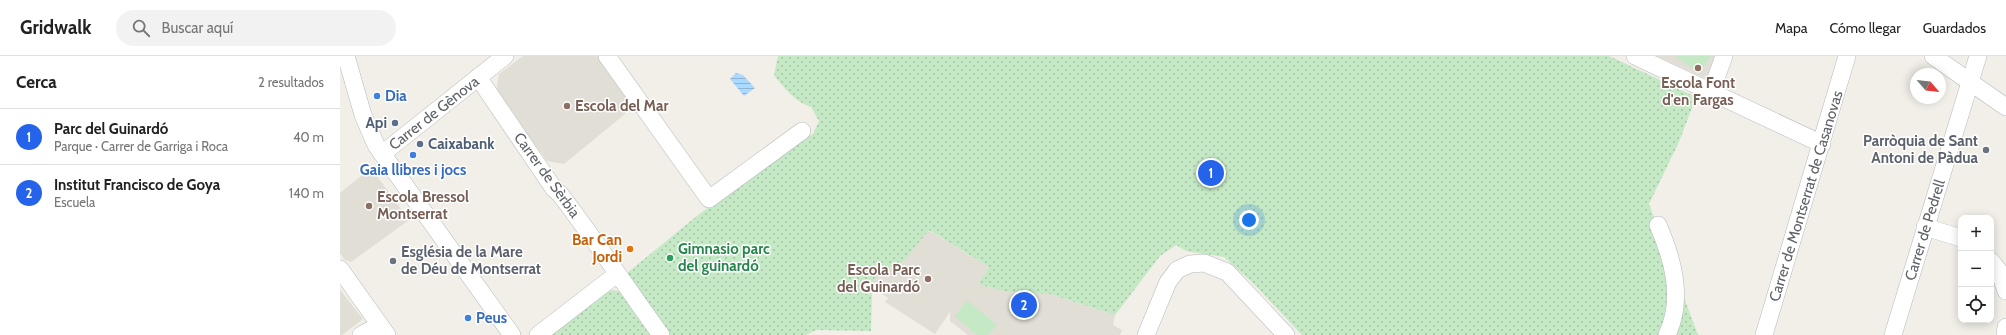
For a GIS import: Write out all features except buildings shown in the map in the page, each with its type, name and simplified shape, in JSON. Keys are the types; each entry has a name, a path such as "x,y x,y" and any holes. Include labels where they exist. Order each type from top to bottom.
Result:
{"street":[{"path":"346,56 370,134 382,154 512,335"},
{"name":"Carrer de Gènova","path":"382,154 505,56"},
{"path":"607,56 710,199 802,131"},
{"path":"1635,56 1822,144"},
{"path":"1711,92 1724,56"},
{"name":"Carrer de Montserrat de Casanovas","path":"1764,335 1847,56"},
{"path":"1933,56 2006,107"},
{"name":"Carrer de Pedrell","path":"1893,335 1978,56"},
{"name":"Carrer de Sèrbia","path":"478,78 554,189 560,194 602,249 616,274 661,335"},
{"path":"1658,225 1669,253 1676,290 1675,311 1667,335"},
{"path":"1925,227 1958,237"},
{"path":"1146,335 1153,324 1168,282 1177,270 1190,264 1204,263 1227,272 1286,335"},
{"path":"1994,265 1999,271 2006,291"},
{"path":"340,268 384,330 361,335"},
{"path":"538,335 616,274"},
{"path":"2006,327 2006,335"}],"shaded area":[{"name":"Escola del Mar","path":"523,56 599,56 628,97 625,114 564,164 547,161 496,93 499,74"},
{"name":"Escola Font d'en Fargas","path":"1657,56 1716,56 1709,80"},
{"name":"Escola Bressol Montserrat","path":"371,168 409,220 351,262 345,260 340,253 340,193"},
{"path":"928,230 989,267 978,284 1007,292 1050,294 1115,315 1113,325 1122,330 1120,335 968,335 950,321 950,312 935,334 885,302 888,298 872,287 876,274 901,264"},
{"path":"340,290 363,319 342,335 340,335"}],"green space":[{"path":"778,56 1609,56 1696,97 1679,142 1649,204 1698,335 1302,335 1253,283 1224,257 1186,251 1176,245 1160,256 1115,315 1050,294 1007,292 978,284 989,267 929,230 901,264 876,274 872,287 871,331 816,330 806,335 670,335 626,274 698,215 813,134 819,121 811,107 795,98 786,90 774,75"},
{"path":"1675,56 1711,56 1699,73"},
{"path":"607,290 619,291 650,335 552,335"},
{"path":"967,300 997,325 988,335 977,335 955,316"}],"water":[{"path":"736,73 743,75 755,88 744,96 730,79"}],"place":[{"name":"Escola Font d'en Fargas","path":"1698,68"},
{"name":"Dia","path":"377,96"},
{"name":"Escola del Mar","path":"567,106"},
{"name":"Api","path":"395,123"},
{"name":"Caixabank","path":"420,144"},
{"name":"Parròquia de Sant Antoni de Pàdua","path":"1986,150"},
{"name":"Gaia llibres i jocs","path":"413,155"},
{"name":"Parc del Guinardó","path":"1211,173"},
{"name":"Escola Bressol Montserrat","path":"369,206"},
{"name":"Bar Can Jordi","path":"630,249"},
{"name":"Gimnasio parc del guinardó","path":"670,258"},
{"name":"Església de la Mare de Déu de Montserrat","path":"393,261"},
{"name":"Escola Parc del Guinardó","path":"928,279"},
{"name":"Institut Francisco de Goya","path":"1024,305"},
{"name":"Peus","path":"468,318"}]}
